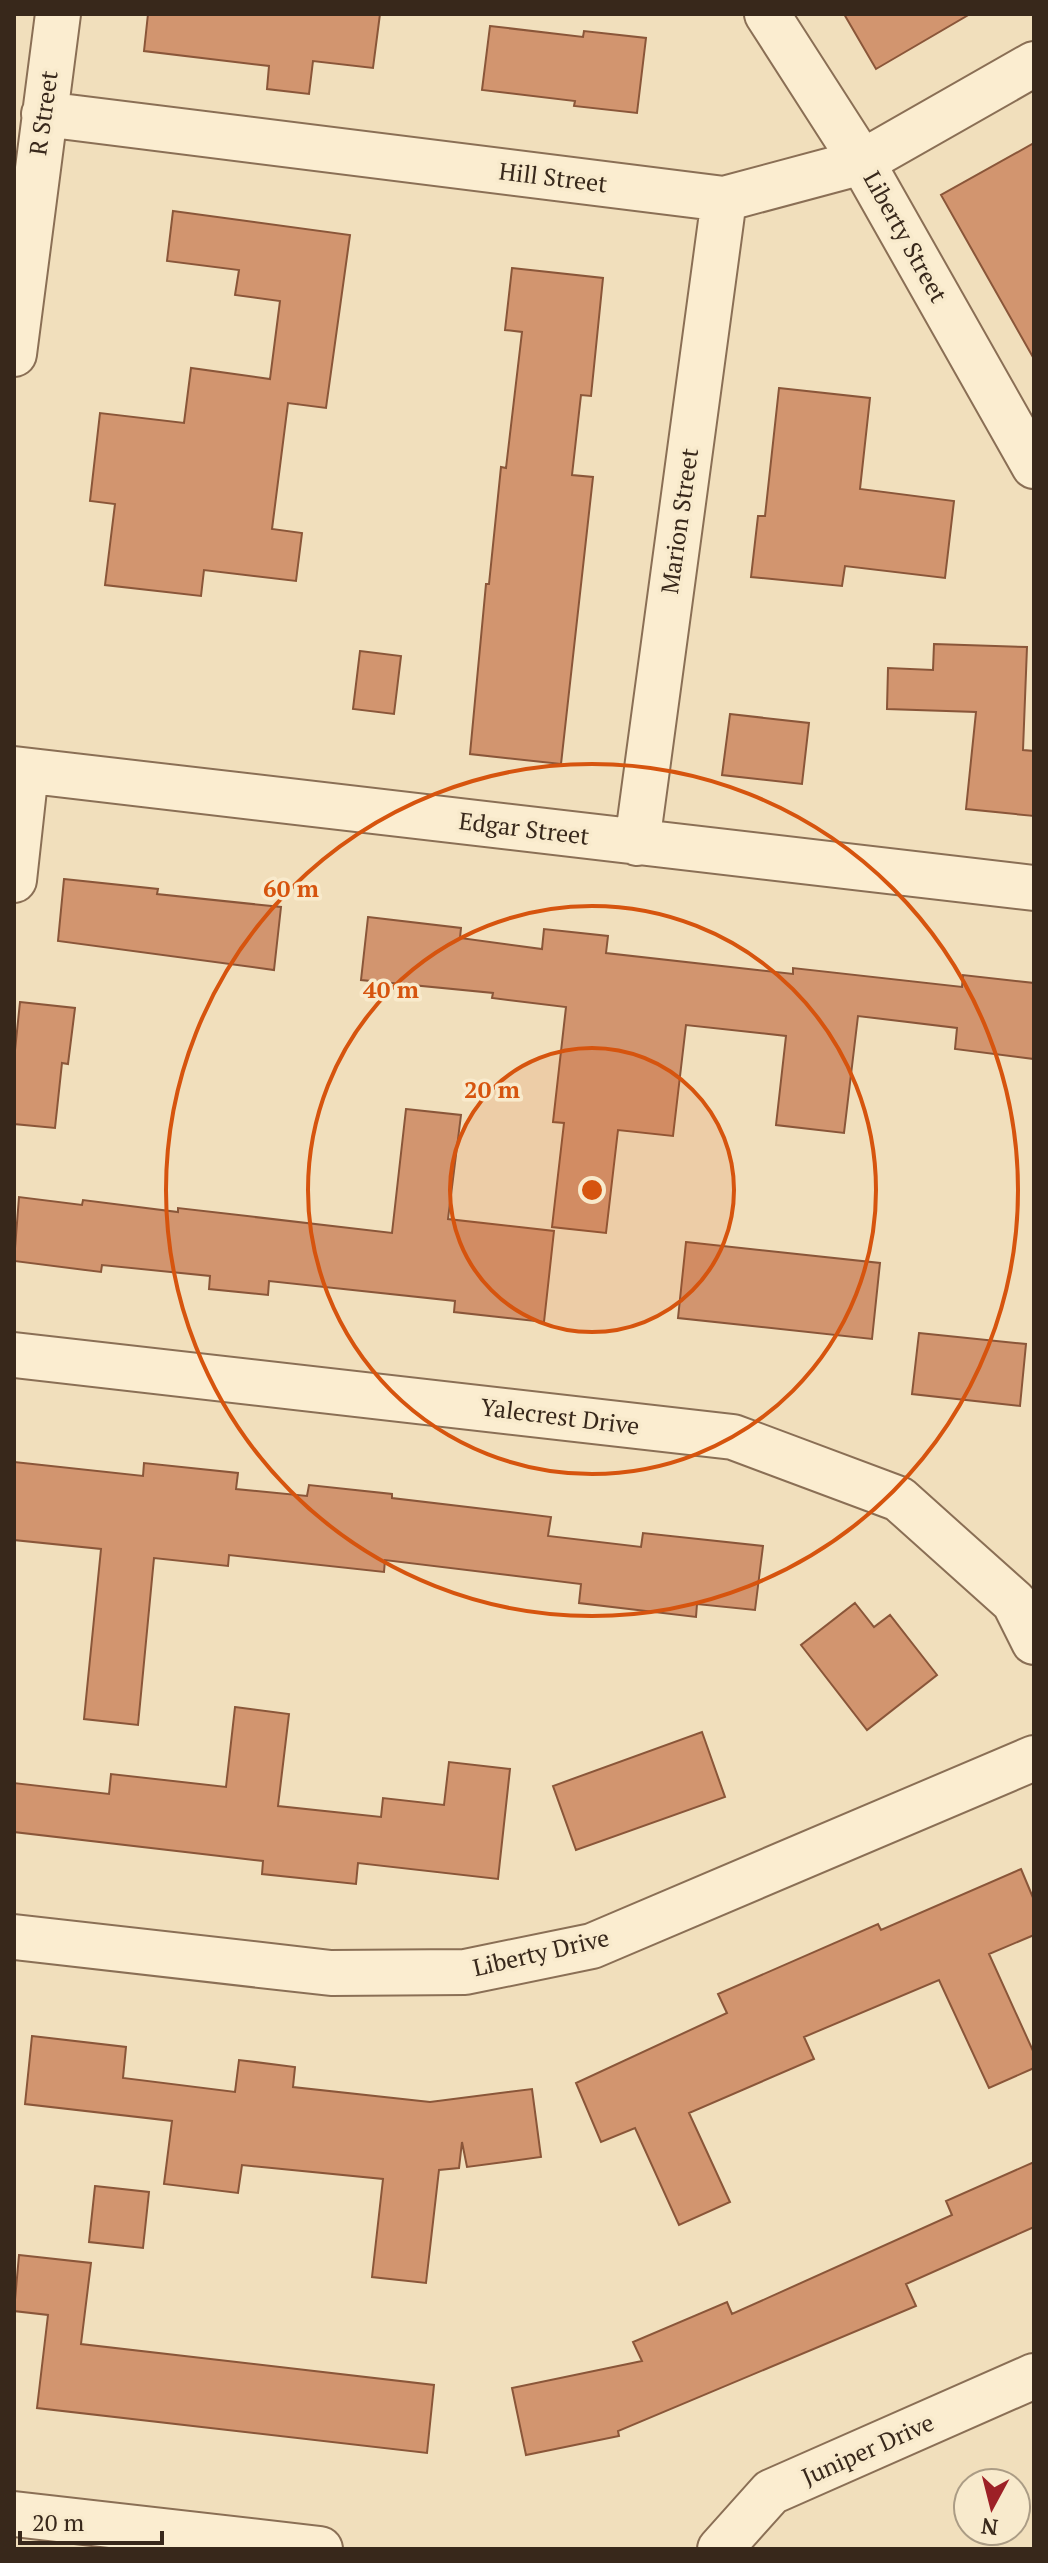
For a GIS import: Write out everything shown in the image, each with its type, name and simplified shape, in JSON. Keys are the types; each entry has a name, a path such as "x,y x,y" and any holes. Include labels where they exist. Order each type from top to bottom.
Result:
{"street":[{"name":"R Street","path":"14,354 58,14"},
{"name":"Liberty Street","path":"767,14 862,162 1034,466"},
{"name":"Hill Street","path":"44,114 724,199 862,162 1034,64"},
{"name":"Marion Street","path":"637,843 724,199"},
{"name":"Edgar Street","path":"20,770 1034,888"},
{"path":"14,880 20,770"},
{"name":"Yalecrest Drive","path":"14,1355 733,1437 899,1499 1014,1602 1034,1642"},
{"name":"Liberty Drive","path":"14,1937 331,1973 465,1972 592,1946 1034,1758"},
{"name":"Juniper Drive","path":"720,2549 771,2492 1034,2376"},
{"path":"14,2514 320,2549"},
{"path":"84,2549 161,2531"}],"building":[{"path":"148,14 380,14 373,68 313,61 309,94 267,89 269,66 144,51"},
{"path":"844,14 970,14 876,69"},
{"path":"490,26 583,37 584,31 646,38 637,113 574,106 575,101 482,90"},
{"path":"1034,143 1034,359 941,195"},
{"path":"173,211 350,235 326,408 288,403 272,529 302,533 296,581 204,570 201,596 105,585 115,504 90,501 100,413 184,423 191,368 270,379 280,301 235,295 239,270 167,261"},
{"path":"512,268 603,278 591,396 581,395 572,475 593,477 561,764 470,754 486,584 489,584 501,467 506,468 522,332 505,330"},
{"path":"779,388 870,398 860,489 954,501 945,578 845,566 842,586 751,577 758,516 765,516"},
{"path":"934,644 1027,647 1023,750 1034,751 1034,816 966,809 976,712 887,709 888,668 933,670"},
{"path":"360,651 401,656 394,714 353,709"},
{"path":"730,714 809,723 802,784 722,775"},
{"path":"64,879 158,889 157,894 281,907 274,970 58,941"},
{"path":"368,917 461,928 460,938 542,949 544,929 608,936 606,953 793,974 793,968 962,987 963,975 1034,983 1034,1059 955,1049 957,1028 858,1016 844,1133 776,1125 786,1036 686,1025 673,1136 618,1130 606,1233 552,1227 564,1123 553,1122 566,1007 492,998 493,993 361,980"},
{"path":"20,1002 75,1008 68,1064 62,1063 55,1128 14,1124 14,1060"},
{"path":"406,1109 461,1115 448,1219 554,1231 544,1322 454,1312 455,1301 269,1281 268,1295 209,1289 210,1276 102,1265 101,1272 14,1261 19,1197 82,1205 83,1200 178,1212 178,1208 392,1233"},
{"path":"686,1242 880,1263 872,1339 678,1318"},
{"path":"919,1333 1026,1344 1020,1406 912,1394"},
{"path":"14,1462 143,1476 144,1463 238,1473 236,1489 307,1496 309,1485 392,1494 392,1498 551,1517 548,1536 641,1547 643,1533 763,1546 755,1610 697,1604 696,1617 579,1603 581,1584 385,1560 384,1572 229,1555 228,1566 154,1558 138,1725 84,1719 101,1549 14,1540"},
{"path":"855,1603 874,1627 890,1615 937,1675 867,1730 801,1645"},
{"path":"235,1707 289,1714 278,1806 381,1817 383,1798 444,1805 449,1762 510,1769 498,1879 358,1863 356,1884 262,1874 263,1861 14,1832 14,1783 109,1794 111,1774 226,1787"},
{"path":"702,1732 725,1797 576,1850 553,1786"},
{"path":"1021,1869 1034,1900 1034,1935 989,1954 1034,2053 1034,2068 989,2088 939,1980 804,2037 814,2059 689,2113 730,2202 679,2225 635,2128 601,2142 576,2083 727,2013 718,1994 878,1924 881,1930"},
{"path":"32,2036 126,2047 123,2078 235,2092 239,2060 295,2067 293,2087 430,2102 532,2089 541,2157 467,2167 462,2142 459,2168 439,2170 426,2283 372,2277 383,2179 242,2165 238,2193 164,2184 172,2121 25,2104"},
{"path":"1034,2162 1034,2227 906,2284 916,2306 618,2431 619,2436 526,2455 512,2388 642,2361 633,2342 727,2302 732,2314 952,2215 946,2201"},
{"path":"95,2186 149,2192 143,2248 89,2242"},
{"path":"19,2255 91,2263 81,2344 434,2385 427,2453 37,2408 48,2315 14,2311"}]}
